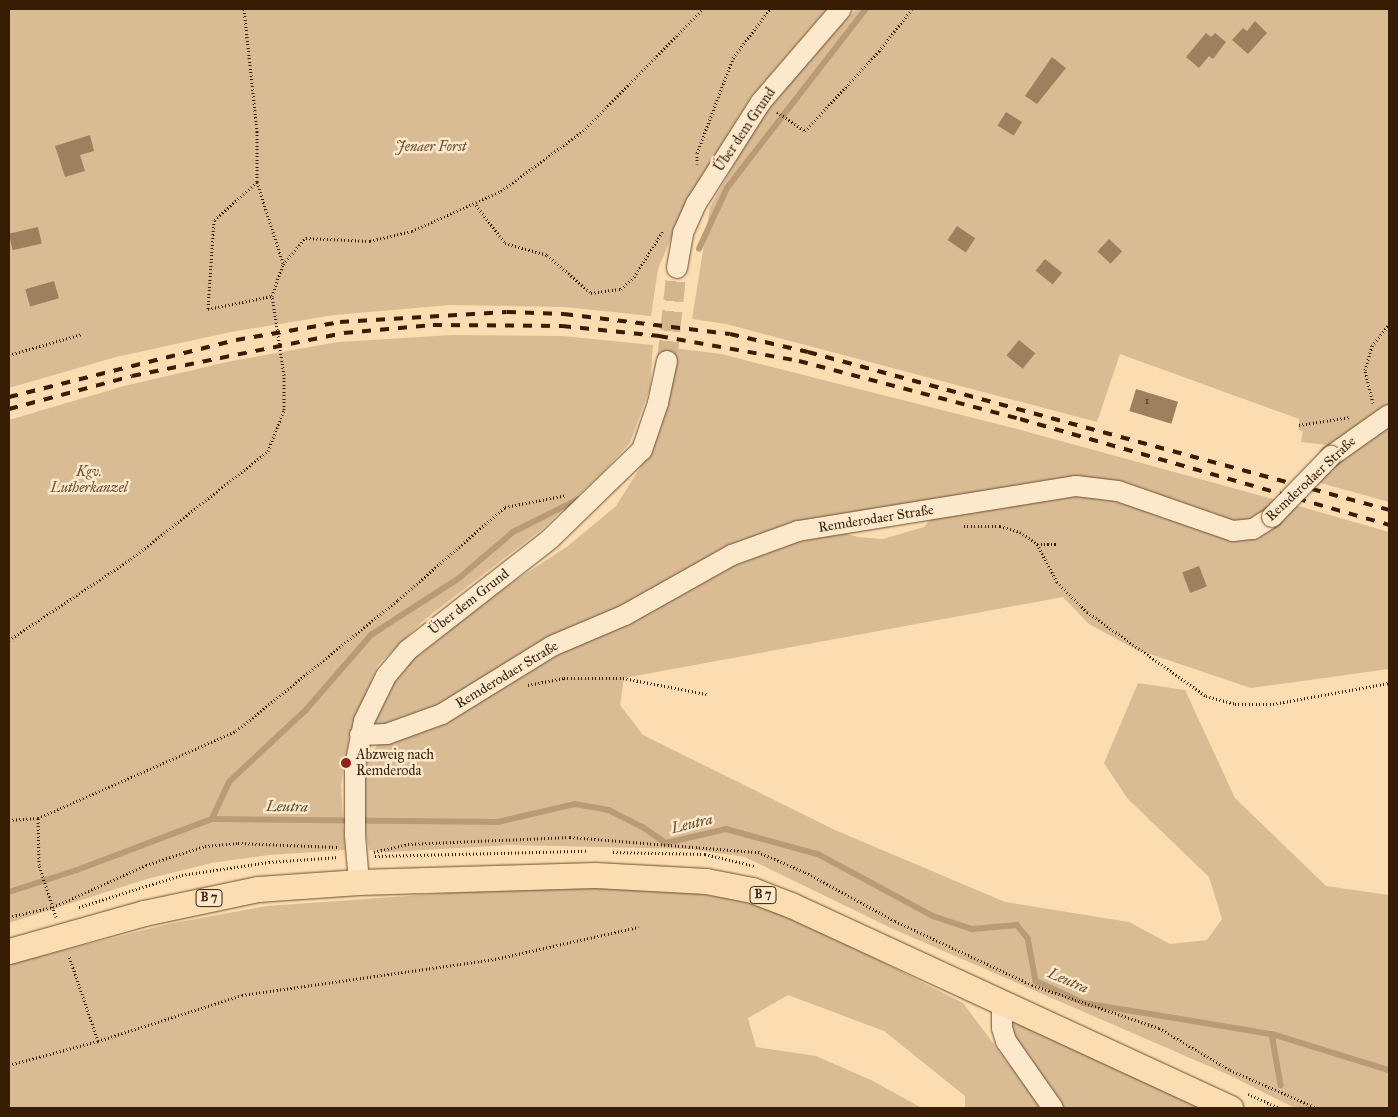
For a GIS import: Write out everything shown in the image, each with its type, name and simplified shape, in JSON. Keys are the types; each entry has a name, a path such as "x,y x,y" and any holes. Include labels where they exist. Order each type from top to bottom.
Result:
{"main road":[{"name":"B 7","path":"9,951 62,935 209,897 258,889 359,882 595,874 706,880 752,890 791,905 1230,1108"}],"street":[{"name":"Über dem Grund","path":"677,268 683,233 696,204 761,102 841,9"},
{"name":"Über dem Grund","path":"359,882 355,835 354,785 360,735 374,697 408,650 550,539 642,450 658,403 667,361"},
{"name":"Remderodaer Straße","path":"360,735 388,734 442,714 552,646 625,616 732,555 798,531 1076,486 1118,491 1233,531 1253,529 1272,517 1331,456 1382,411"},
{"path":"1002,1003 1002,1028 1006,1041 1053,1108"}],"path":[{"path":"244,9 257,131 257,182 283,264"},
{"path":"9,640 131,559 268,451 284,410 284,375 272,296 283,264 306,238 370,241 412,231 476,205 501,191 583,131 704,9"},
{"path":"697,170 697,153 733,58 770,9"},
{"path":"773,110 805,131 879,51 912,9"},
{"path":"257,182 214,220 208,309 272,296"},
{"path":"476,205 506,243 547,255 591,293 621,289 634,277 664,228 683,233"},
{"path":"1382,411 1365,370 1372,346 1389,324"},
{"path":"9,355 82,334"},
{"path":"1299,425 1353,416"},
{"path":"9,820 38,818 236,732 398,600 505,507 569,495"},
{"path":"959,526 1000,526 1020,532 1037,544 1058,582 1087,612 1206,696 1235,704 1273,704 1389,683"},
{"path":"1037,544 1058,544"},
{"path":"519,687 564,678 623,678 706,694"},
{"path":"38,818 39,865 51,901"},
{"path":"9,917 53,907 146,864 205,846 238,843 340,847 357,856 408,844 570,837 758,852 805,872 895,921 1032,986 1159,1028 1230,1070 1317,1108"},
{"path":"9,1065 98,1041 242,994 495,959 638,926"},
{"path":"62,935 98,1041"}],"green space":[{"name":"Jenaer Forst","path":"9,9 827,9 751,97 687,201 658,269 651,316 564,307 451,305 334,315 231,332 116,357 9,388"},
{"path":"856,9 1389,9 1389,408 1335,446 1301,442 1303,431 1299,430 1299,419 1120,354 1097,422 726,324 692,319 710,207 765,109"},
{"name":"Kgv. Lutherkanzel","path":"452,335 563,336 653,345 650,388 630,443 603,472 541,530 424,620 378,665 350,732 341,785 345,850 269,855 212,863 147,879 9,923 9,420 124,386 232,361 338,342"},
{"path":"674,348 721,354 1017,429 1277,500 1267,511 1241,525 1119,487 816,525 471,693 378,728 374,718 376,711 406,662 467,612 568,546 616,506 643,463 658,420"},
{"path":"1389,422 1389,502 1317,482 1337,462"},
{"path":"1097,491 1217,534 1295,505 1389,532 1389,669 1251,688 1135,649 1089,624 1063,597 624,678 620,705 643,735 835,830 1005,902 1129,922 1170,944 1207,940 1222,919 1209,877 1127,798 1104,763 1138,683 1185,690 1235,798 1326,886 1389,895 1389,1108 1295,1108 1227,1074 893,929 745,857 690,849 509,845 390,852 369,850 363,819 365,761 379,743 475,699 733,558 834,530 858,537 883,539 924,527 934,515"},
{"path":"533,887 667,889 727,898 788,914 963,1003 1042,1108 965,1108 965,1096 884,1031 788,995 748,1018 756,1047 816,1056 871,1080 922,1108 9,1108 9,964 168,924 267,906"},
{"path":"1014,1022 1210,1108 1064,1108 1028,1060 1010,1025"}],"building":[{"path":"1255,21 1267,33 1248,54 1232,40 1243,28 1247,31"},
{"path":"1206,33 1211,37 1215,33 1226,42 1213,59 1209,56 1199,68 1186,57"},
{"path":"1052,57 1066,68 1037,104 1025,96"},
{"path":"1006,112 1022,122 1014,136 998,126"},
{"path":"90,135 94,151 80,155 85,171 65,177 55,146"},
{"path":"957,226 975,238 966,252 947,240"},
{"path":"38,227 42,244 13,250 9,234"},
{"path":"1109,239 1122,251 1111,264 1097,251"},
{"path":"1045,259 1062,273 1053,285 1036,271"},
{"path":"54,281 59,298 30,307 25,289"},
{"path":"1019,340 1035,353 1023,369 1006,356"},
{"path":"1136,389 1178,402 1171,424 1129,411"},
{"path":"1199,566 1207,587 1190,593 1182,572"}],"waterway":[{"path":"699,249 727,188 866,9"},
{"path":"212,819 229,782 305,711 371,635 458,579 513,532 579,499"},
{"name":"Leutra","path":"9,892 77,870 212,819 498,822 575,804 609,810 643,827 666,843 726,829 818,854 933,916 972,929 1017,925 1028,938 1036,981 1084,1003 1272,1034 1389,1070"},
{"path":"1272,1034 1281,1085"}],"tunnel":[{"path":"667,361 677,268"}],"railway":[{"path":"9,397 236,340 340,322 507,312 564,314 730,334 808,352 1389,510"},
{"path":"9,409 132,376 344,333 433,325 562,326 659,336 799,361 1020,419 1389,525"}],"place":[{"name":"Abzweig nach Remderoda","path":"346,763"}]}
